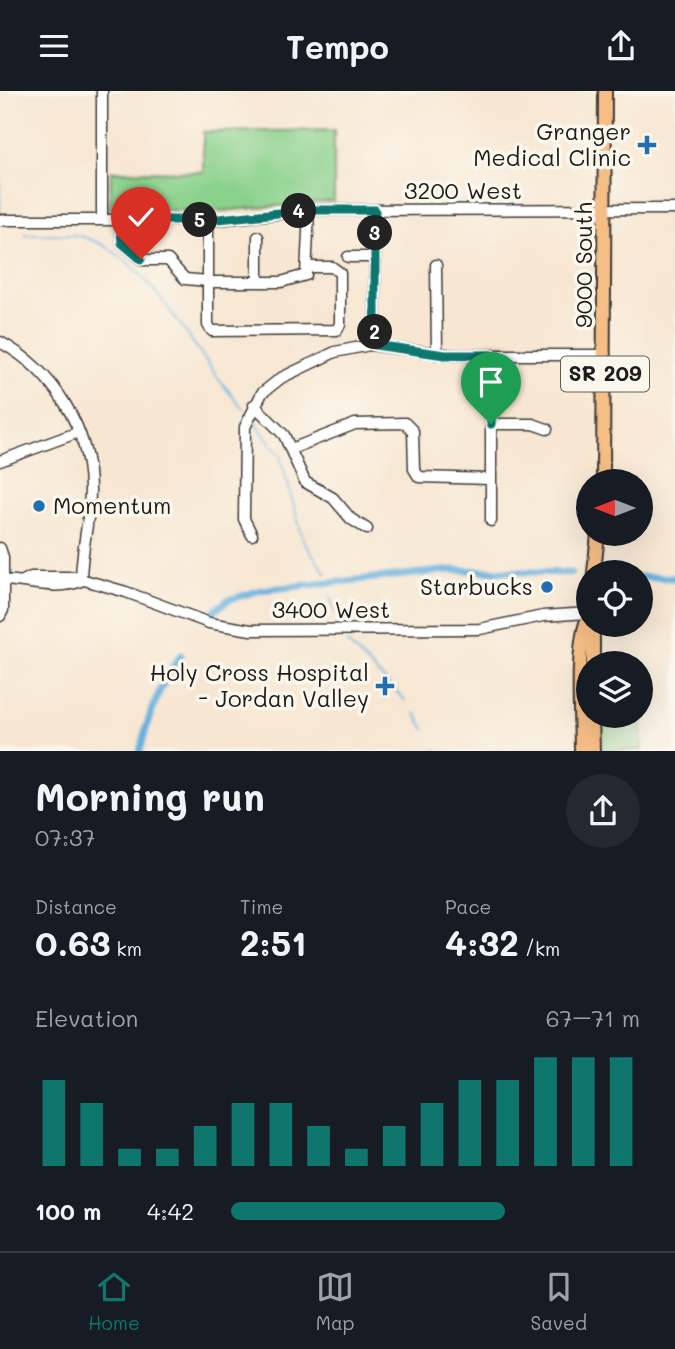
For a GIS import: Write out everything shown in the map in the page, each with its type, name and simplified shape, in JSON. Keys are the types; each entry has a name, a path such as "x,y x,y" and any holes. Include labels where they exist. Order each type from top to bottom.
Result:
{"main road":[{"name":"9000 South","path":"603,469 605,91"},
{"path":"581,751 583,637"},
{"path":"592,728 593,751"}],"street":[{"path":"102,91 102,220"},
{"name":"3200 West","path":"0,220 208,220 309,210 675,209"},
{"path":"120,220 122,243 141,259 168,260 186,279 258,282 302,277 308,273 309,210"},
{"path":"375,210 375,345"},
{"path":"208,220 211,330 337,330 340,322 341,276 337,269 309,267"},
{"path":"258,237 258,282"},
{"path":"348,257 375,257"},
{"path":"436,265 437,354"},
{"path":"0,342 30,363 49,381 65,403 79,432 88,463 90,490 81,581"},
{"path":"252,535 244,519 244,435 254,405 271,385 293,372 335,352 375,345 437,354 605,355"},
{"path":"491,355 491,521"},
{"path":"254,405 280,430 305,482 329,495 351,519 367,529"},
{"path":"291,449 349,426 403,423 412,429 414,469 419,477 491,479"},
{"path":"491,424 533,424 547,429"},
{"path":"0,461 79,432"},
{"path":"0,548 3,580 0,616"},
{"name":"3400 West","path":"3,580 23,581 31,585 73,584 81,581 113,587 209,623 240,629 480,629 543,615 576,616"}],"green space":[{"path":"334,130 334,201 221,211 110,209 111,171 203,172 203,132"},
{"path":"603,728 642,728 642,750 603,750"}],"waterway":[{"path":"0,152 0,212"},
{"path":"25,234 79,236 104,246 127,262 169,309 244,409"},
{"path":"254,421 280,456 304,542 326,574"},
{"path":"212,613 228,600 261,590 452,570 571,573"},
{"path":"653,577 675,578"},
{"path":"330,596 336,615"},
{"path":"347,643 405,700"},
{"path":"140,751 156,700 181,655"},
{"path":"415,713 425,729"}],"place":[{"name":"Granger Medical Clinic","path":"647,145"},
{"name":"Momentum","path":"39,506"},
{"name":"Starbucks","path":"547,587"},
{"name":"Holy Cross Hospital - Jordan Valley","path":"385,686"}],"route":[{"path":"141,259 122,243 120,220 208,220 309,210 375,210 375,345 445,355 491,355 491,424"}]}
